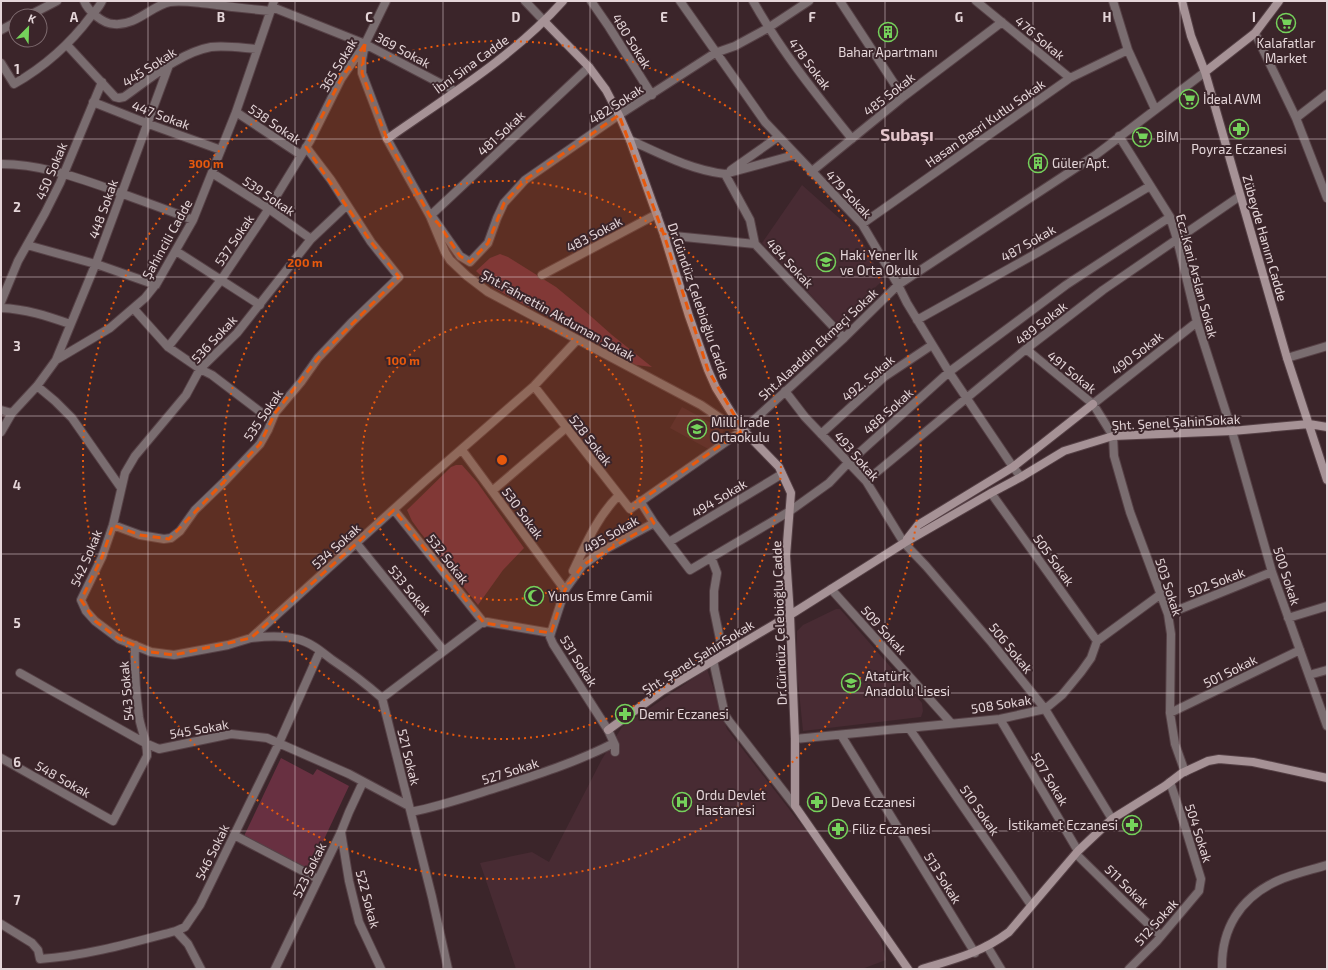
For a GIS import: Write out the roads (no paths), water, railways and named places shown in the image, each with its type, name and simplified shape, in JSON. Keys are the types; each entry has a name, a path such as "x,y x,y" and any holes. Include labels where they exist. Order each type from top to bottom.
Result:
{"street":[{"path":"43,8 57,1"},
{"name":"369 Sokak","path":"84,1 89,9 100,19 114,24 136,20 168,3 184,2 272,6 365,44 455,91"},
{"path":"1,63 14,84 40,68 67,45 98,9 102,1"},
{"path":"155,9 157,1"},
{"name":"365 Sokak","path":"308,144 340,79 365,44 386,1"},
{"path":"525,1 545,22"},
{"name":"İbni Sina Cadde","path":"387,139 505,56 545,22 564,1"},
{"name":"480 Sokak","path":"592,1 610,26 652,95"},
{"name":"479 Sokak","path":"680,1 715,53 765,122 794,155 862,224 932,345 966,398 1021,477"},
{"name":"478 Sokak","path":"753,1 768,28 793,64 852,138"},
{"name":"482 Sokak","path":"430,216 438,223 460,256 470,262 488,243 504,203 525,180 619,115 715,53 735,46 768,28 809,1"},
{"path":"840,1 903,98"},
{"name":"476 Sokak","path":"976,1 1070,78"},
{"path":"1113,1 1128,50 1155,109"},
{"name":"Zübeyde Hanım Cadde","path":"1182,1 1191,36 1205,72 1287,358 1327,480"},
{"path":"1205,72 1255,33 1279,1"},
{"name":"Şahincili Cadde","path":"1,432 12,414 37,386 56,360 110,328 134,309 156,285 193,220 236,112 272,6"},
{"name":"Dr.Gündüz Çelebioğlu Cadde","path":"545,22 589,67 606,90 630,140 657,214 689,316 716,388 742,429 779,467 791,493 786,556 795,739 795,806"},
{"name":"485 Sokak","path":"811,172 852,138 1002,22"},
{"path":"1255,33 1296,118 1327,198"},
{"name":"Şht.Fahrettin Akduman Sokak","path":"365,44 362,60 362,73 387,139 430,216 447,256 467,276 488,292 674,390 701,405 723,420 742,429"},
{"path":"67,45 102,82"},
{"name":"445 Sokak","path":"102,82 115,97 124,97 169,65 194,53 213,47 257,49"},
{"name":"Hasan Basri Kutlu Sokak","path":"862,224 1070,78 1128,50"},
{"name":"448 Sokak","path":"56,360 96,263 146,123 169,65"},
{"name":"481 Sokak","path":"430,216 589,67"},
{"name":"Sht.Alaaddin Ekmeçi Sokak","path":"630,509 742,429 844,338 898,285 1097,154 1205,72"},
{"name":"450 Sokak","path":"1,302 16,266 46,213 102,82"},
{"path":"1296,118 1327,94"},
{"name":"447 Sokak","path":"93,102 221,150"},
{"name":"538 Sokak","path":"236,112 301,155"},
{"name":"Ecz.Kani Arslan Sokak","path":"1119,136 1170,217 1177,239 1197,322 1232,431"},
{"path":"725,174 778,137"},
{"path":"630,140 695,168 725,174 794,155"},
{"path":"308,144 346,206"},
{"name":"537 Sokak","path":"168,347 221,280 269,209 308,144"},
{"path":"1,164 11,164 64,173 193,220"},
{"name":"539 Sokak","path":"212,173 269,209 311,239"},
{"name":"484 Sokak","path":"725,174 750,220 755,244 844,338"},
{"name":"487 Sokak","path":"918,320 1037,253 1150,186"},
{"name":"489 Sokak","path":"866,481 1026,349 1103,290 1240,196"},
{"name":"536 Sokak","path":"113,525 125,473 135,456 186,395 200,370 237,333 311,239 346,206"},
{"name":"535 Sokak","path":"113,525 140,535 169,539 180,531 203,502 260,444 275,413 301,382 318,358 352,322 399,277 371,242 346,206"},
{"name":"483 Sokak","path":"542,275 657,214"},
{"name":"488 Sokak","path":"640,502 690,570 790,510 829,483 848,463 949,372 1066,285 1170,217"},
{"path":"664,235 755,244"},
{"path":"27,245 96,263 156,285"},
{"path":"176,251 260,305"},
{"path":"1,308 16,308 34,312 70,324"},
{"path":"134,309 168,347 200,370 212,375 271,420"},
{"name":"490 Sokak","path":"1093,404 1197,322"},
{"name":"534 Sokak","path":"81,600 86,611 95,621 119,639 151,652 174,655 228,646 251,638 534,386 577,340"},
{"name":"492. Sokak","path":"821,434 884,377 932,345"},
{"path":"1287,358 1327,346"},
{"name":"491 Sokak","path":"1026,349 1093,404 1113,436"},
{"path":"37,386 72,418 121,488"},
{"name":"528 Sokak","path":"534,386 630,509"},
{"name":"493 Sokak","path":"785,391 805,417 866,481 904,543"},
{"name":"Şht. Şenel ŞahinSokak","path":"904,543 918,525 1013,467 1093,404"},
{"path":"1,410 12,414"},
{"name":"Şht. Şenel ŞahinSokak","path":"608,730 662,691 790,615 904,543 1064,451 1113,436 1232,431 1309,424 1327,426"},
{"path":"492,491 567,427"},
{"name":"500 Sokak","path":"1232,431 1272,572 1327,726"},
{"name":"503 Sokak","path":"1113,436 1114,456 1130,512 1168,614 1171,634 1170,713 1175,744 1185,772"},
{"name":"530 Sokak","path":"462,450 565,590"},
{"name":"494 Sokak","path":"669,542 782,474"},
{"name":"505 Sokak","path":"991,492 1097,641"},
{"path":"565,590 590,534 603,513 619,495"},
{"name":"532 Sokak","path":"394,510 484,623"},
{"name":"495 Sokak","path":"551,633 565,590 583,565 604,550 654,523"},
{"name":"542 Sokak","path":"81,600 102,557 113,525"},
{"name":"506 Sokak","path":"904,543 926,566 982,631 1045,709 1112,820"},
{"name":"533 Sokak","path":"357,544 444,651"},
{"path":"711,557 717,573 714,591 714,610 723,654"},
{"name":"502 Sokak","path":"1168,614 1272,572"},
{"name":"509 Sokak","path":"831,589 951,723"},
{"path":"1097,641 1161,594"},
{"path":"1288,618 1327,606"},
{"name":"531 Sokak","path":"484,623 487,622 551,633 550,637 553,644 608,730 616,748"},
{"path":"251,638 269,636 298,639 320,650 382,698 477,625 484,623"},
{"name":"508 Sokak","path":"795,739 1000,719 1045,709 1062,695 1081,672 1091,658 1097,641"},
{"name":"543 Sokak","path":"113,821 147,756 136,692 135,646"},
{"name":"546 Sokak","path":"1,924 32,943 38,950 40,959 62,958 176,931 185,927 194,915 234,836 279,743 320,650"},
{"name":"501 Sokak","path":"1170,713 1300,650"},
{"path":"713,660 725,715 795,806 908,969"},
{"path":"1309,675 1327,670"},
{"name":"545 Sokak","path":"20,673 145,743 159,749 230,734 267,738 363,782 410,809"},
{"name":"521 Sokak","path":"382,698 432,898 448,969"},
{"name":"507 Sokak","path":"1000,719 1077,852"},
{"name":"510 Sokak","path":"909,728 1031,905"},
{"name":"513 Sokak","path":"841,735 975,952"},
{"name":"527 Sokak","path":"410,809 450,803 555,769 591,755 616,748"},
{"name":"548 Sokak","path":"1,758 113,821"},
{"path":"922,969 975,952 1008,932 1077,852 1112,820 1185,772 1208,761 1226,759 1254,762 1327,778"},
{"name":"523 Sokak","path":"276,969 363,782"},
{"name":"504 Sokak","path":"1170,782 1201,880 1199,891"},
{"name":"522 Sokak","path":"341,832 349,881 359,922 380,969"},
{"path":"234,836 318,879"},
{"name":"511 Sokak","path":"1077,852 1123,900 1161,936"},
{"path":"1222,969 1222,956 1226,935 1239,910 1250,898 1277,880 1327,865"},
{"name":"512 Sokak","path":"1129,969 1161,936 1199,891"},
{"path":"176,931 188,944 201,969"},
{"path":"987,946 1001,969"}],"place":[{"name":"Kalafatlar Market","path":"1286,23"},
{"name":"Bahar Apartmanı","path":"888,32"},
{"name":"İdeal AVM","path":"1189,99"},
{"name":"Poyraz Eczanesi","path":"1239,129"},
{"name":"BİM","path":"1142,137"},
{"name":"Güler Apt.","path":"1038,163"},
{"name":"Haki Yener İlk ve Orta Okulu","path":"826,262"},
{"name":"Milli İrade Ortaokulu","path":"697,429"},
{"name":"Yunus Emre Camii","path":"534,596"},
{"name":"Atatürk Anadolu Lisesi","path":"851,683"},
{"name":"Demir Eczanesi","path":"625,714"},
{"name":"Ordu Devlet Hastanesi","path":"682,802"},
{"name":"Deva Eczanesi","path":"817,802"},
{"name":"İstikamet Eczanesi","path":"1132,825"},
{"name":"Filiz Eczanesi","path":"838,829"}],"district":[{"name":"Subaşı","path":"907,134"}]}
